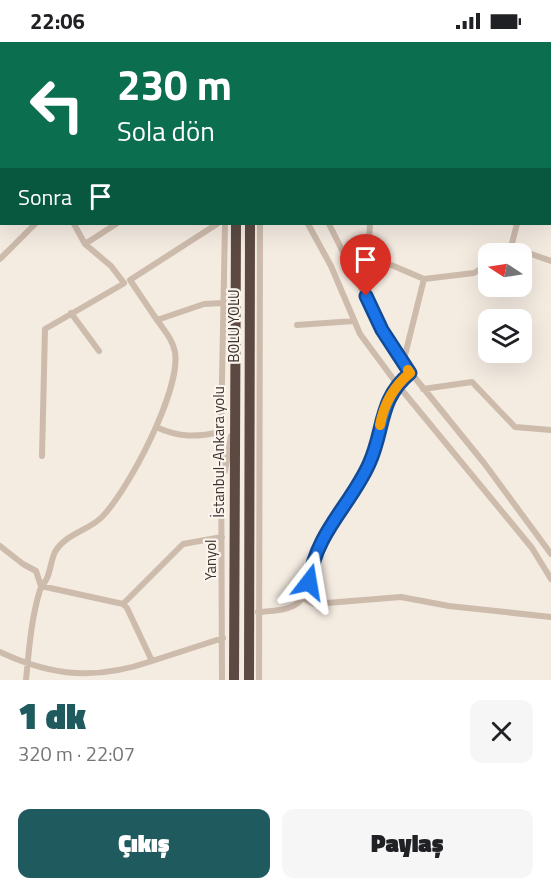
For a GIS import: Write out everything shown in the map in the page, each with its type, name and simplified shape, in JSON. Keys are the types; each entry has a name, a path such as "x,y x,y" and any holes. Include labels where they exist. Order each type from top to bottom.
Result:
{"highway":[{"name":"İstanbul-Ankara yolu","path":"234,680 236,225"},
{"name":"BOLU YOLU","path":"249,680 253,569 250,225"}],"street":[{"path":"0,259 34,225"},
{"path":"75,225 85,244 111,266 123,284"},
{"path":"85,244 114,225"},
{"path":"42,456 45,329 130,280 215,225"},
{"name":"Yanyol","path":"222,680 221,432 225,225"},
{"path":"259,680 258,612 253,569 260,225"},
{"path":"309,225 331,266 360,334 397,384 518,530 551,579"},
{"path":"330,225 382,330 403,363 484,463 551,554"},
{"path":"368,255 370,225"},
{"path":"512,243 517,225"},
{"path":"532,254 551,261"},
{"path":"349,262 368,255 424,279 478,271"},
{"path":"403,363 424,279"},
{"path":"41,586 47,579 51,562 62,543 99,520 106,511 156,427 166,404 176,357 172,343 130,280"},
{"path":"157,320 204,304 223,303"},
{"path":"71,313 99,351"},
{"path":"297,325 354,321"},
{"path":"258,612 287,608 296,605 303,598 320,544 370,462 381,416 397,384 410,373"},
{"path":"423,389 472,382 515,427 551,430"},
{"path":"223,486 234,418"},
{"path":"156,427 176,435 192,437 221,432"},
{"path":"123,604 183,544 222,537"},
{"path":"0,546 36,571 41,586 26,680"},
{"path":"36,571 51,562"},
{"path":"41,586 123,604 152,662"},
{"path":"303,598 314,604 401,597 449,606 551,618"},
{"path":"0,652 28,665 93,677 119,675 223,638"}],"slow traffic":[{"path":"380,425 385,406 397,384 410,373 408,370"}],"route":[{"path":"309,582 311,566 320,544 365,472 374,453 385,406 397,384 410,373 382,330 366,296"}]}
